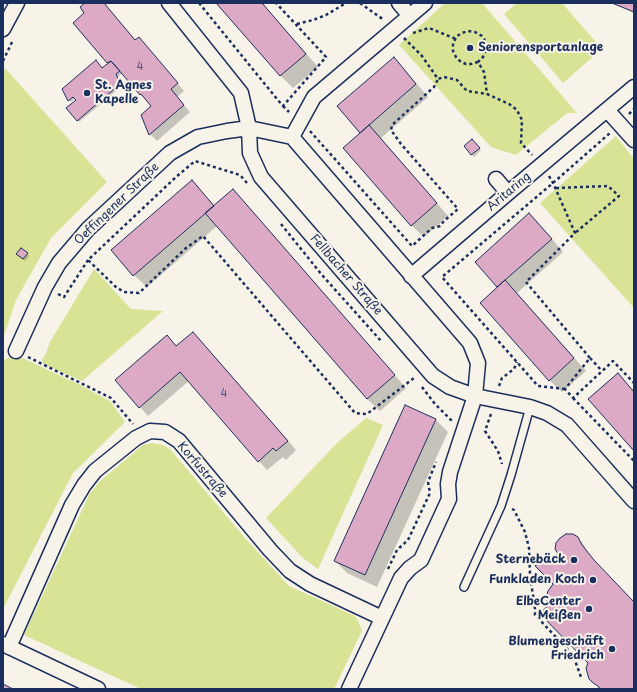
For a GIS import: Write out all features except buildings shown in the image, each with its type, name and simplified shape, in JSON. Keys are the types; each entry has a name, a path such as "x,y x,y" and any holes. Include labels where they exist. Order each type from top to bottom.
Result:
{"street":[{"path":"3,29 17,3"},
{"name":"Fellbacher Straße","path":"169,3 241,93 249,128 250,153 261,177 433,376 450,387 475,396 547,413 566,425 634,501"},
{"path":"399,3 410,16"},
{"path":"292,137 314,97 425,3"},
{"name":"Aritaring","path":"412,276 634,87"},
{"path":"607,110 634,140"},
{"path":"249,128 292,137 470,343 478,364 475,396 450,472 448,484 449,499 421,560 410,568 401,578 349,689"},
{"name":"Oeffingener Straße","path":"16,351 45,287 59,263 88,229 170,153 198,136 249,128"},
{"path":"496,180 508,193"},
{"name":"Korfustraße","path":"142,434 150,431 165,432 179,441 270,550 290,571 310,584 382,618"},
{"path":"98,689 6,645 72,505 84,485 95,471 142,434"}],"lane":[{"path":"464,587 502,503 530,408"}],"path":[{"path":"199,3 283,106 312,132 412,246 432,228 440,226 458,209 401,144 391,130 392,125 434,87 438,79 444,77 456,80 467,91 487,94 509,104 517,110 522,120 522,143 541,165 556,188 575,233"},
{"path":"276,3 326,57 283,106"},
{"path":"296,24 326,15 346,3"},
{"path":"360,3 395,29 422,56 438,79"},
{"path":"468,31 475,32 482,36 486,44 486,51 478,62 466,64 461,62 456,57 453,51 453,43 457,36 468,31"},
{"path":"478,62 484,72 487,94"},
{"path":"634,109 620,124 553,183 442,277 538,386 565,389 634,461"},
{"path":"45,287 64,296 88,260 195,161 240,175 250,187"},
{"path":"556,188 608,186 619,196 575,233 526,282 602,371"},
{"path":"279,222 322,275 383,343"},
{"path":"88,260 120,290 124,292 139,292 186,248 203,236 354,413 366,414 414,378 435,404 453,422"},
{"path":"16,351 111,398 142,434"},
{"path":"565,389 590,358"},
{"path":"572,398 613,361 634,383"},
{"path":"504,468 498,450 485,431 502,378 514,369 517,362"},
{"path":"388,570 397,550 408,540 430,493 428,482 436,462"},
{"path":"502,503 514,510 525,532 529,548 530,575 535,615 574,655 581,677"}],"green space":[{"path":"445,3 482,3 577,113 567,113 516,155 491,147 399,45"},
{"path":"517,3 562,3 602,49 563,83 504,14"},
{"path":"5,68 107,182 51,238 16,300 3,339 3,73"},
{"path":"616,136 634,159 634,308 540,203"},
{"path":"94,269 131,309 163,311 82,381 47,366 42,360 50,342"},
{"path":"14,354 110,401 125,422 73,473 3,609 3,361"},
{"path":"366,418 383,425 318,569 303,558 266,518 337,443"},
{"path":"152,443 163,445 170,449 245,538 289,586 355,616 362,631 334,689 141,689 24,635 89,495 99,482 143,445"}],"place":[{"name":"Seniorensportanlage","path":"470,48"},
{"name":"St. Agnes Kapelle","path":"87,93"},
{"name":"Sternebäck","path":"574,560"},
{"name":"Funkladen Koch","path":"593,580"},
{"name":"ElbeCenter Meißen","path":"589,609"},
{"name":"Blumengeschäft Friedrich","path":"612,649"}]}
